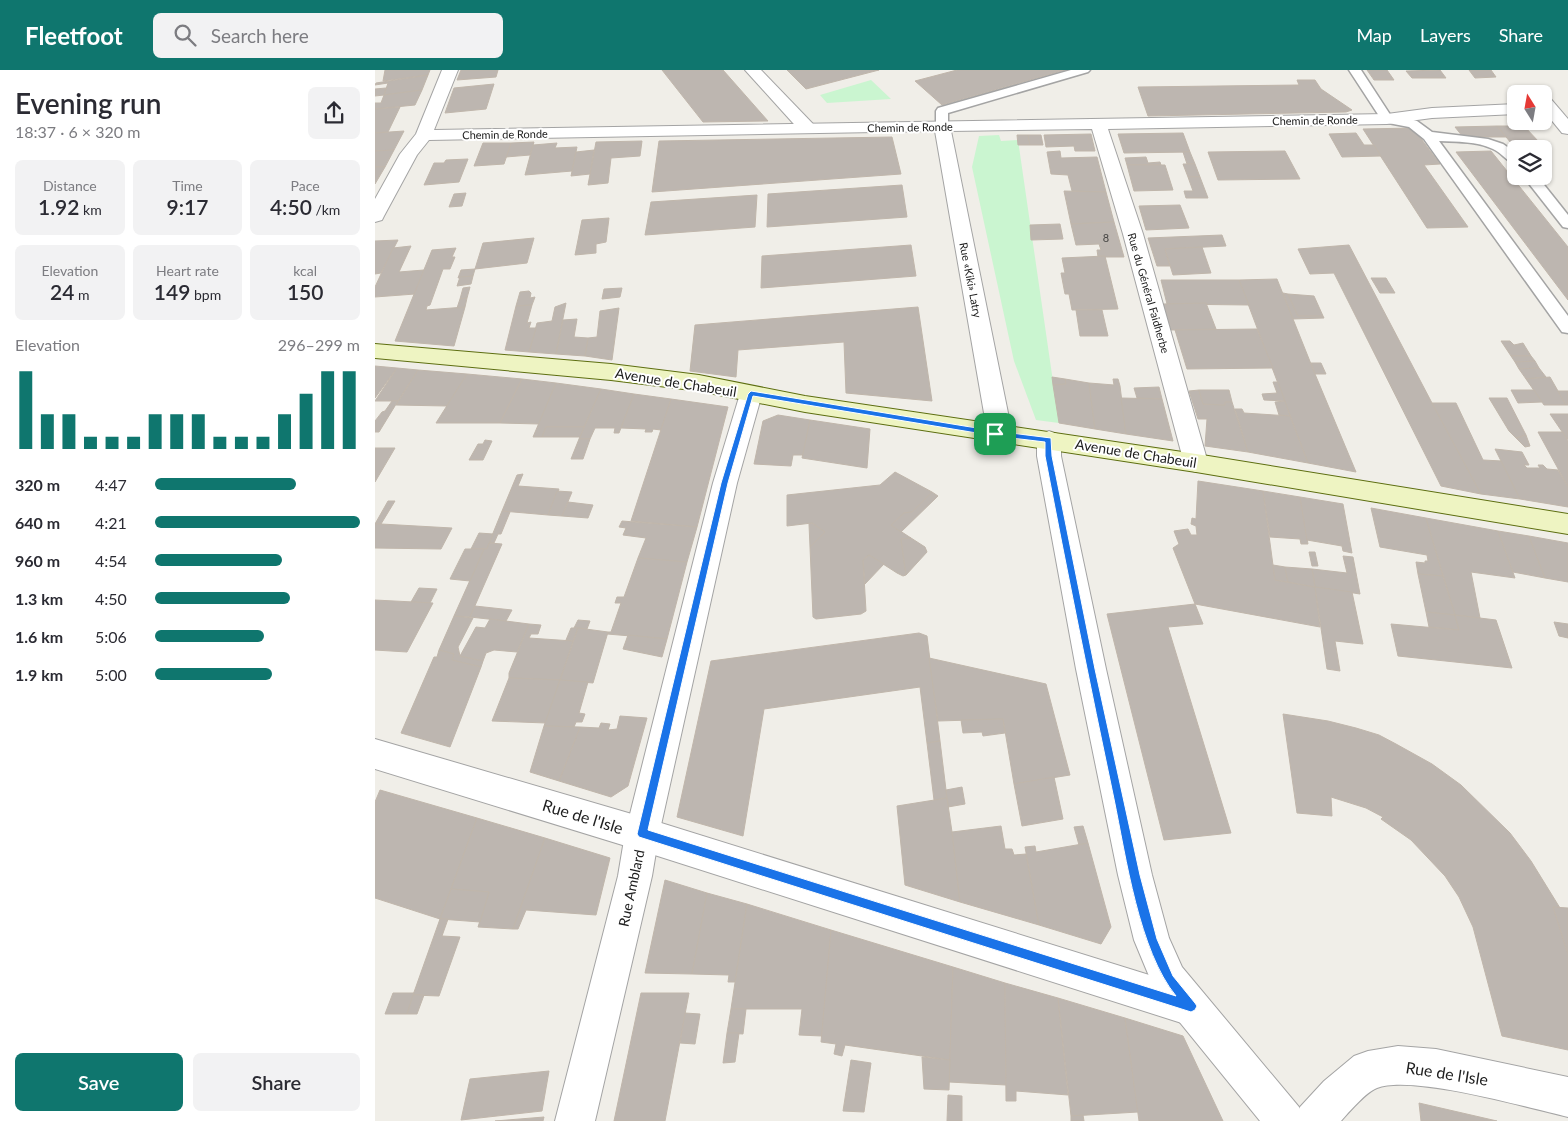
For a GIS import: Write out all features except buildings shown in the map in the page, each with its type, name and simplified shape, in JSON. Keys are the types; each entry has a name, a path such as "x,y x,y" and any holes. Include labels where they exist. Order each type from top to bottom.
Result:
{"main road":[{"name":"Avenue de Chabeuil","path":"375,351 611,372 699,383 751,394 1196,463 1568,524"}],"street":[{"path":"375,216 409,154 424,135 450,70"},
{"path":"753,70 808,129"},
{"path":"1553,105 1568,129"},
{"name":"Chemin de Ronde","path":"424,135 1391,119 1432,113 1507,110"},
{"name":"Rue du Général Faidherbe","path":"1099,125 1133,234 1196,463"},
{"name":"Rue «Kiki» Latry","path":"943,127 997,413 987,432"},
{"name":"Rue Amblard","path":"575,1121 635,876 642,834 725,483 751,394"},
{"path":"1049,440 1049,456 1091,669 1135,875 1152,940 1169,980 1285,1121"},
{"name":"Rue de l'Isle","path":"375,754 642,834 1191,1006"},
{"name":"Rue de l'Isle","path":"1314,1121 1338,1096 1368,1070 1398,1065 1436,1068 1568,1097"}],"lane":[{"path":"943,127 942,111 1084,70"},
{"path":"1355,70 1391,119 1413,124 1429,136 1568,328"},
{"path":"1429,136 1493,143 1507,150"},
{"path":"1536,185 1568,224"}],"green space":[{"path":"871,80 891,99 827,103 820,95"},
{"path":"999,135 1001,141 1018,140 1059,423 1036,420 1014,361 972,167 979,136"}],"route":[{"path":"751,394 995,434 1049,440 1049,456 1091,669 1135,875 1152,940 1169,980 1191,1006 642,834 725,483 751,394"}]}
